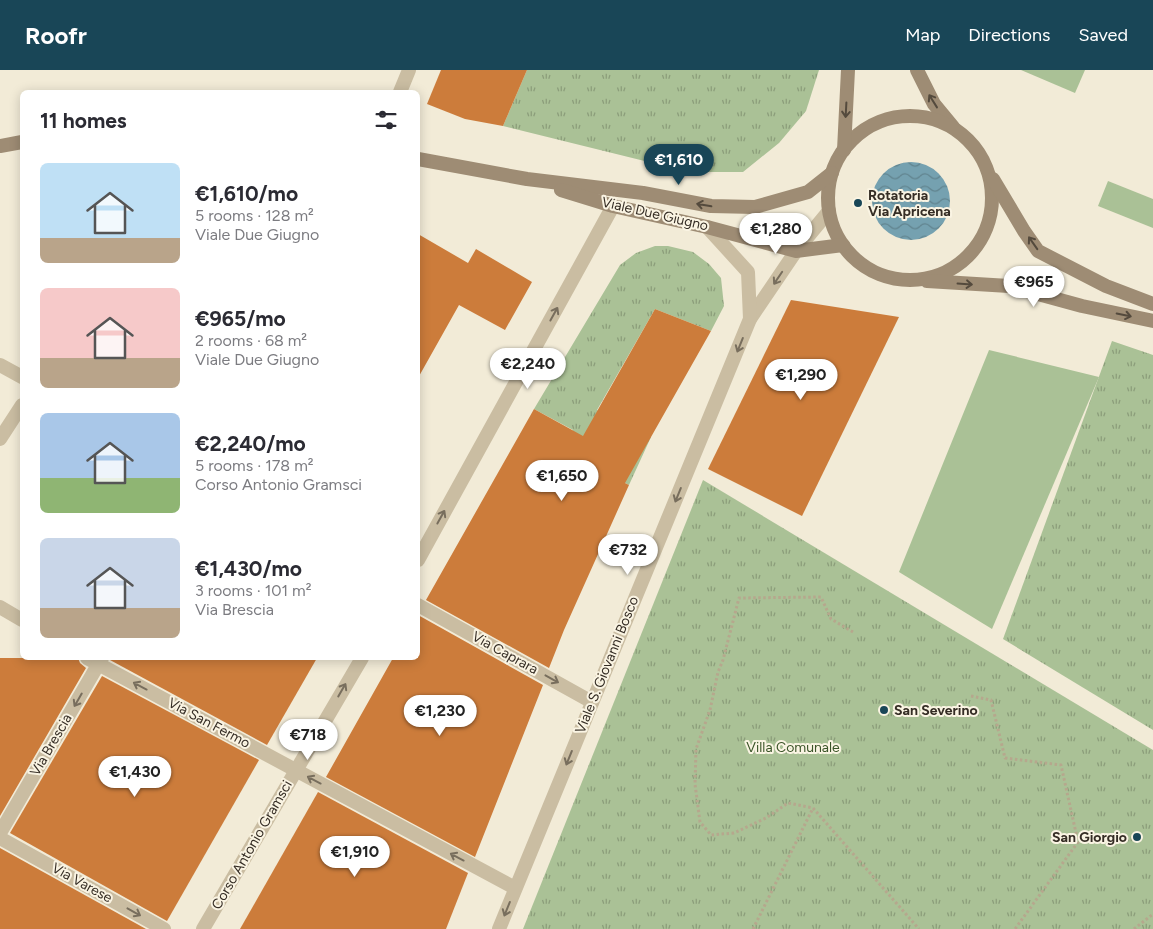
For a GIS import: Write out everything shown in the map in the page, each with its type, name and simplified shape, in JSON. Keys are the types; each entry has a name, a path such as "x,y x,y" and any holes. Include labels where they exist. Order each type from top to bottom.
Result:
{"main road":[{"path":"844,150 848,70"},
{"path":"917,70 934,104 955,129"},
{"name":"Viale Due Giugno","path":"1153,304 1106,286 1038,251 1024,231 974,146 955,129 933,119 908,116 883,120 861,132 844,150 832,173 828,192 829,211 834,229 842,245 863,265 888,278 1009,286 1082,306 1153,321"},
{"path":"0,146 20,142"},
{"name":"Viale Due Giugno","path":"420,159 527,179 643,194 711,206 755,207 808,192 832,173"},
{"name":"Viale Due Giugno","path":"916,280 941,274 964,261 980,241 990,218 993,192 987,167"},
{"name":"Viale Due Giugno","path":"527,179 614,206 706,226 796,251 842,245"}],"street":[{"path":"401,90 409,70"},
{"path":"420,556 614,206"},
{"name":"Viale S. Giovanni Bosco","path":"499,929 750,319 796,251 829,211"},
{"name":"Viale S. Giovanni Bosco","path":"706,226 748,272 750,319"},
{"path":"0,365 20,376"},
{"path":"0,439 20,408"},
{"name":"Via Caprara","path":"420,606 592,702"},
{"path":"0,607 20,619"},
{"name":"Via San Fermo","path":"96,660 515,888"},
{"name":"Via Brescia","path":"0,833 96,660"},
{"name":"Corso Antonio Gramsci","path":"203,929 361,660"},
{"name":"Via Varese","path":"0,838 164,929"}],"path":[{"path":"853,632 831,619 821,597 739,598 723,660 718,672 710,710 696,749 695,784 700,822 711,835 734,833 766,818 788,803 814,808 918,929"},
{"path":"971,696 992,700 1005,758 1061,765 1078,842 1015,929"},
{"path":"752,929 814,808"},
{"path":"1134,929 1153,914"}],"green space":[{"path":"527,70 819,70 806,111 779,143 743,172 689,172 503,126"},
{"path":"1021,70 1085,70 1075,93"},
{"path":"1108,181 1153,199 1153,228 1098,206"},
{"path":"655,246 668,246 693,252 709,264 721,278 724,306 711,331 655,309 597,410 651,437 629,485 562,449 573,430 534,409 620,265 636,253"},
{"path":"1112,341 1153,355 1153,730 1003,639"},
{"path":"989,350 1099,377 992,629 899,572"},
{"name":"Villa Comunale","path":"703,480 1153,750 1153,929 523,929"}],"water":[{"name":"Rotatoria Via Apricena","path":"911,162 926,165 939,173 947,186 950,201 947,216 939,229 926,237 911,240 896,237 883,229 875,216 872,201 875,186 883,173 896,165"}],"building":[{"path":"441,70 527,70 503,126 465,119 427,104"},
{"path":"420,235 468,263 476,249 532,282 505,330 459,305 420,374"},
{"path":"791,300 899,317 802,516 708,469"},
{"path":"655,309 711,331 625,483 629,485 549,668 426,600 534,409 583,436"},
{"path":"420,616 543,685 475,857 326,777 392,660 420,660"},
{"path":"0,658 79,660 86,668 0,816"},
{"path":"110,660 316,660 267,745"},
{"path":"102,676 259,760 167,921 10,833"},
{"path":"318,792 468,873 446,929 240,929"},
{"path":"0,848 146,929 0,929"}],"place":[{"name":"Rotatoria Via Apricena","path":"858,203"},
{"name":"San Severino","path":"884,710"},
{"name":"San Giorgio","path":"1137,837"}]}
